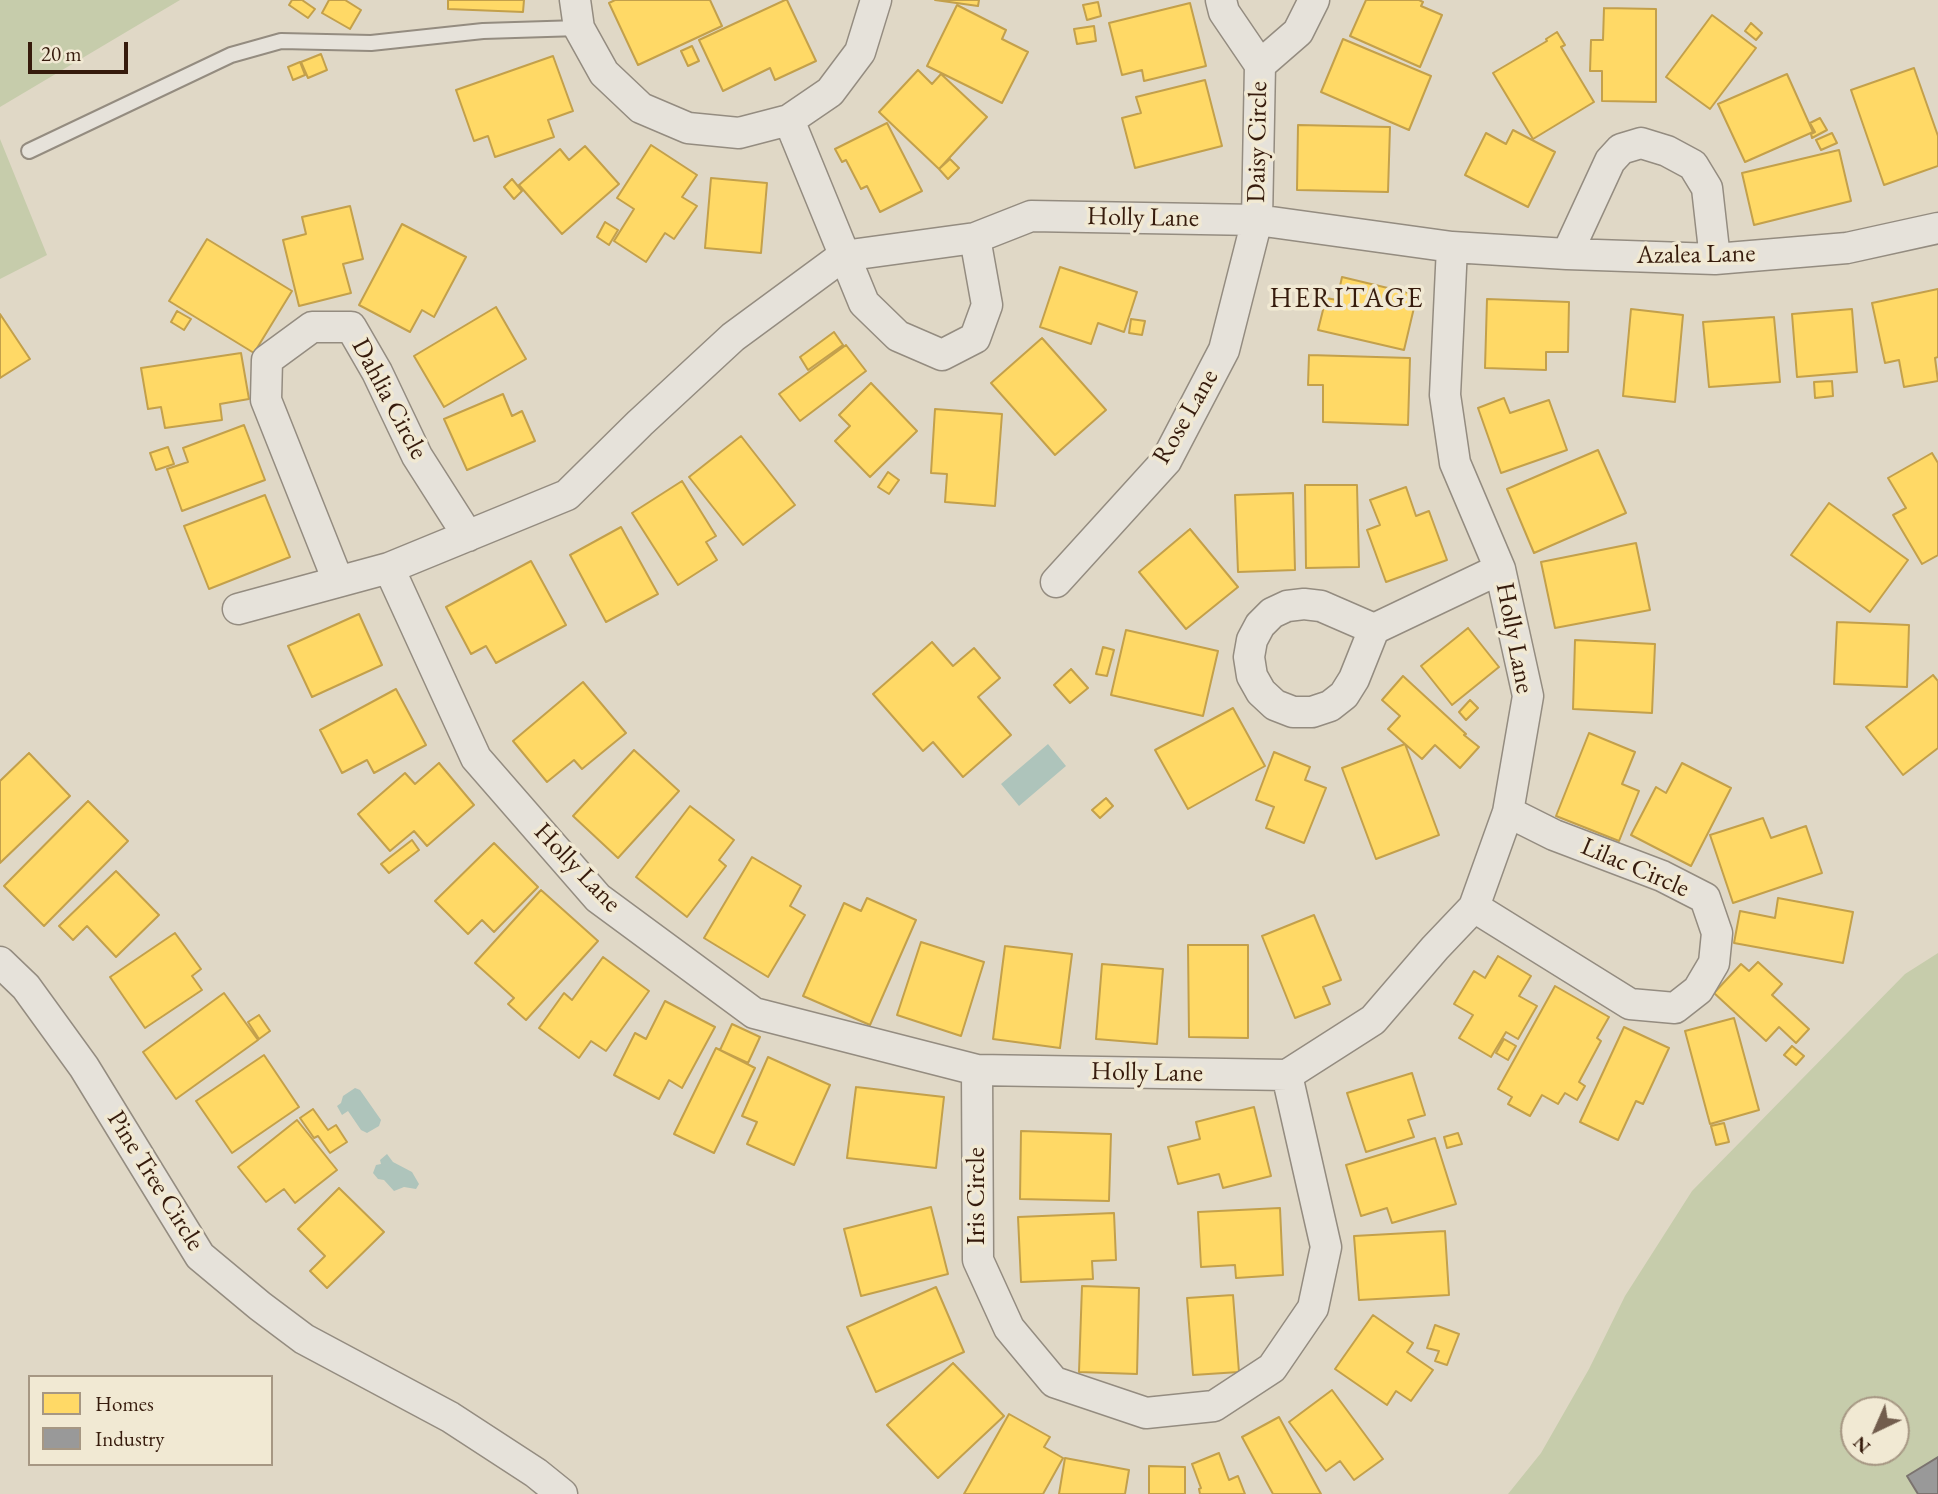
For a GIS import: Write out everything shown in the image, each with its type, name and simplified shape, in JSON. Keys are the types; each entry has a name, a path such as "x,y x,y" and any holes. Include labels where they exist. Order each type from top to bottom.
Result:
{"street":[{"path":"577,14 604,73 641,108 688,128 739,133 789,120 830,92 860,52 876,0"},
{"name":"Daisy Circle","path":"1221,0 1224,12 1260,65 1256,220"},
{"name":"Daisy Circle","path":"1260,65 1298,33 1314,0"},
{"path":"789,120 864,303 898,336 942,355 975,338 987,305 975,238"},
{"path":"1567,254 1610,161 1621,149 1641,143 1667,151 1693,165 1707,188 1715,259"},
{"name":"Holly Lane","path":"238,609 389,568 567,495 733,337 843,256 975,238 1031,216 1256,220 1452,247 1445,395 1455,463 1500,569 1528,696 1508,812 1474,907 1373,1020 1287,1075 977,1070 754,1013 598,898 476,758 389,568"},
{"name":"Rose Lane","path":"1056,582 1166,461 1224,351 1256,220"},
{"name":"Azalea Lane","path":"1452,247 1715,259 1847,248 1938,228"},
{"name":"Dahlia Circle","path":"338,581 266,400 267,360 312,327 351,327 377,372 417,456 468,536"},
{"path":"1374,629 1500,569"},
{"name":"Lilac Circle","path":"1474,907 1630,1004 1675,1009 1698,990 1714,963 1717,933 1705,898 1662,876 1554,835 1508,812"},
{"name":"Pine Tree Circle","path":"0,962 26,987 84,1067 200,1256 304,1339 450,1418 536,1473 562,1494"},
{"name":"Iris Circle","path":"977,1070 978,1260 1009,1328 1054,1382 1146,1413 1214,1406 1272,1368 1313,1308 1326,1248 1287,1075"}],"lane":[{"path":"29,150 231,55 281,41 371,43 482,31 577,14"}],"green space":[{"path":"0,0 180,0 0,107"},
{"path":"0,139 47,255 0,279"},
{"path":"1938,953 1938,1494 1508,1494 1541,1453 1589,1369 1625,1296 1692,1191 1905,974"}],"shaded area":[{"path":"1048,744 1066,766 1019,806 1001,784"},
{"path":"355,1088 360,1090 381,1120 379,1126 367,1133 361,1130 348,1111 342,1115 337,1106 343,1096"},
{"path":"387,1154 393,1162 412,1172 419,1184 416,1189 404,1187 394,1191 373,1173 376,1165 381,1164 380,1160"}],"building: Homes":[{"path":"292,0 302,0 315,9 308,18 289,5"},
{"path":"329,0 345,0 361,10 350,29 322,13"},
{"path":"448,0 524,0 523,12 448,9"},
{"path":"615,0 710,0 722,26 638,65 609,3"},
{"path":"785,0 816,61 775,80 770,68 723,91 699,40"},
{"path":"935,0 979,0 978,6"},
{"path":"1366,0 1419,0 1423,2 1421,6 1442,15 1420,67 1350,36"},
{"path":"1098,2 1101,16 1087,20 1083,5"},
{"path":"1190,3 1206,66 1144,81 1142,70 1122,75 1109,23"},
{"path":"957,5 1006,30 1002,39 1028,52 1002,103 927,66"},
{"path":"1604,8 1656,9 1656,102 1602,101 1602,71 1590,71 1591,40 1603,40"},
{"path":"1712,15 1756,48 1710,109 1666,77"},
{"path":"1751,23 1762,33 1756,40 1745,31"},
{"path":"1094,26 1096,41 1077,44 1074,29"},
{"path":"1557,32 1565,45 1561,47 1594,102 1533,139 1493,73 1547,41 1546,39"},
{"path":"1343,39 1431,76 1409,130 1321,92"},
{"path":"692,46 699,61 688,66 681,51"},
{"path":"321,54 327,70 308,78 301,62"},
{"path":"553,56 573,111 548,120 554,137 495,157 488,136 474,141 456,90"},
{"path":"300,62 305,75 293,80 288,67"},
{"path":"1914,68 1938,136 1938,166 1884,185 1851,90"},
{"path":"918,70 932,84 941,74 987,117 939,169 879,112"},
{"path":"1787,74 1813,132 1745,162 1718,104"},
{"path":"1205,80 1222,146 1135,168 1122,118 1141,113 1136,97"},
{"path":"1820,118 1827,130 1812,138 1811,134 1815,132 1810,123"},
{"path":"887,123 922,191 880,212 867,186 861,189 846,160 842,162 835,149"},
{"path":"1298,125 1390,127 1388,192 1297,190"},
{"path":"1513,130 1555,152 1528,207 1465,175 1486,133 1506,144"},
{"path":"1832,133 1837,143 1821,150 1816,140"},
{"path":"651,145 697,175 682,197 697,206 674,239 665,233 646,262 614,241 634,209 617,198"},
{"path":"585,146 619,184 562,234 519,185 560,149 569,160"},
{"path":"1839,150 1851,201 1754,225 1742,173"},
{"path":"950,159 959,168 948,179 939,169"},
{"path":"711,178 767,183 761,253 705,248"},
{"path":"512,179 522,191 514,199 504,187"},
{"path":"350,206 363,259 343,264 351,293 299,306 283,240 306,234 302,217"},
{"path":"605,222 618,230 609,245 597,237"},
{"path":"402,224 466,257 434,317 422,310 410,332 359,305"},
{"path":"207,239 292,291 254,353 169,301"},
{"path":"1060,267 1137,292 1124,332 1098,323 1091,344 1040,327"},
{"path":"1342,277 1417,295 1404,350 1318,330 1326,298 1337,300"},
{"path":"1938,289 1938,357 1935,358 1938,381 1904,387 1899,360 1885,363 1872,303"},
{"path":"1487,299 1569,302 1568,352 1546,352 1546,370 1485,368"},
{"path":"496,307 526,359 444,407 414,356"},
{"path":"1631,309 1683,315 1675,402 1623,396"},
{"path":"1852,309 1857,372 1797,377 1792,314"},
{"path":"177,311 191,319 184,330 171,322"},
{"path":"0,314 30,359 0,378"},
{"path":"1774,317 1780,382 1709,387 1703,322"},
{"path":"1131,319 1145,321 1142,335 1129,333"},
{"path":"834,332 843,345 808,370 800,357"},
{"path":"1042,338 1106,410 1055,455 991,383"},
{"path":"846,345 866,371 800,421 779,394"},
{"path":"241,353 249,399 220,404 222,420 165,428 161,407 148,409 141,368"},
{"path":"1309,355 1410,358 1408,425 1323,422 1323,385 1308,385"},
{"path":"1832,381 1833,396 1815,398 1814,382"},
{"path":"871,383 917,431 870,477 835,441 850,426 839,415"},
{"path":"503,394 512,416 522,411 535,441 467,470 444,419"},
{"path":"1504,398 1510,413 1549,400 1567,450 1501,473 1478,408"},
{"path":"935,409 1002,414 995,506 945,502 947,474 931,473"},
{"path":"244,425 265,480 182,511 167,469 188,462 183,448"},
{"path":"741,436 795,505 743,545 689,477"},
{"path":"168,447 174,464 156,470 150,453"},
{"path":"1598,450 1626,513 1534,553 1507,489"},
{"path":"1932,453 1938,463 1938,555 1922,564 1893,515 1906,508 1888,478"},
{"path":"888,472 899,480 889,494 878,487"},
{"path":"682,481 716,536 706,542 717,560 678,585 632,513"},
{"path":"1305,485 1357,485 1359,567 1306,568"},
{"path":"1406,487 1416,516 1429,511 1447,560 1386,582 1367,530 1380,525 1370,500"},
{"path":"1293,493 1295,570 1238,572 1235,495"},
{"path":"265,495 290,557 209,589 184,526"},
{"path":"1829,503 1908,560 1870,612 1791,555"},
{"path":"621,527 658,594 606,622 570,555"},
{"path":"1190,529 1238,587 1186,629 1139,572"},
{"path":"1636,543 1650,610 1555,628 1541,562"},
{"path":"531,561 566,625 496,663 486,646 471,654 446,607"},
{"path":"359,614 382,665 312,697 288,646"},
{"path":"1837,622 1909,625 1907,687 1834,684"},
{"path":"1468,628 1499,667 1452,705 1421,666"},
{"path":"1126,630 1218,651 1203,716 1111,695"},
{"path":"1575,640 1655,644 1652,713 1573,709"},
{"path":"932,642 953,666 974,648 1000,678 978,697 1011,735 963,777 933,742 923,751 873,694"},
{"path":"1103,647 1114,650 1107,676 1096,674"},
{"path":"1071,669 1088,688 1070,703 1054,685"},
{"path":"1933,675 1938,681 1938,748 1903,775 1866,727"},
{"path":"1403,676 1479,747 1460,768 1435,745 1422,759 1388,729 1400,716 1382,700"},
{"path":"583,682 626,733 582,769 574,760 547,782 513,741"},
{"path":"396,689 426,745 374,773 367,760 342,773 320,730"},
{"path":"1470,700 1478,708 1466,720 1459,712"},
{"path":"1233,708 1265,766 1188,809 1155,750"},
{"path":"1589,733 1635,752 1622,784 1639,791 1619,841 1556,816"},
{"path":"1405,744 1439,835 1376,859 1342,768"},
{"path":"634,750 679,791 618,858 573,816"},
{"path":"1274,752 1310,767 1305,780 1326,788 1304,843 1266,828 1274,807 1256,800"},
{"path":"29,753 70,796 0,863 0,781"},
{"path":"439,763 474,805 427,846 414,831 390,851 358,814 405,773 415,784"},
{"path":"1682,763 1731,788 1691,866 1631,835 1656,787 1666,793"},
{"path":"1106,798 1113,806 1100,818 1092,810"},
{"path":"88,801 128,841 44,926 4,886"},
{"path":"690,806 734,840 719,860 726,866 687,917 636,877"},
{"path":"1763,818 1771,838 1806,826 1822,873 1733,903 1710,835"},
{"path":"412,840 419,850 389,873 381,864"},
{"path":"494,843 538,887 494,932 482,920 468,934 435,901"},
{"path":"752,857 801,886 790,906 805,915 768,977 704,938"},
{"path":"116,871 159,915 116,957 87,926 73,940 59,926"},
{"path":"541,890 598,941 526,1020 508,1004 514,998 475,963"},
{"path":"867,898 916,920 870,1025 803,996 844,903 861,911"},
{"path":"1778,898 1853,912 1843,963 1734,943 1740,911 1775,918"},
{"path":"1314,915 1341,980 1323,987 1330,1004 1295,1018 1262,936"},
{"path":"175,933 201,969 192,976 202,990 145,1028 110,977"},
{"path":"921,942 984,962 961,1036 897,1015"},
{"path":"1188,945 1248,945 1248,1038 1189,1037"},
{"path":"1005,946 1072,954 1060,1048 993,1039"},
{"path":"1498,956 1531,976 1519,996 1537,1006 1518,1039 1506,1032 1491,1057 1459,1038 1473,1015 1454,1004 1474,971 1485,978"},
{"path":"603,957 649,991 606,1051 591,1041 579,1058 539,1028 564,993 572,1000"},
{"path":"1758,962 1782,984 1772,995 1809,1029 1796,1043 1779,1027 1766,1041 1714,993 1741,964 1749,971"},
{"path":"1102,964 1163,969 1157,1044 1096,1039"},
{"path":"1555,986 1609,1017 1597,1038 1601,1041 1579,1082 1585,1086 1577,1100 1565,1093 1558,1104 1542,1095 1530,1116 1508,1104 1512,1097 1498,1089"},
{"path":"224,993 258,1040 176,1099 143,1052"},
{"path":"665,1001 715,1027 682,1088 669,1080 659,1099 614,1075 635,1033 646,1039"},
{"path":"259,1015 270,1031 259,1039 248,1022"},
{"path":"1734,1018 1759,1110 1710,1124 1685,1031"},
{"path":"732,1024 760,1037 748,1063 720,1050"},
{"path":"1624,1027 1669,1048 1643,1104 1636,1101 1618,1140 1580,1122"},
{"path":"1504,1039 1516,1046 1508,1060 1496,1053"},
{"path":"1792,1046 1804,1056 1796,1065 1784,1055"},
{"path":"716,1048 755,1068 714,1153 674,1134"},
{"path":"264,1055 299,1107 232,1153 196,1101"},
{"path":"768,1057 830,1085 794,1165 747,1144 757,1122 742,1116"},
{"path":"1412,1073 1425,1115 1408,1120 1414,1137 1366,1152 1347,1093"},
{"path":"856,1087 944,1097 936,1168 847,1158"},
{"path":"1254,1107 1271,1176 1223,1188 1219,1174 1178,1184 1168,1147 1200,1139 1196,1122"},
{"path":"313,1109 328,1130 336,1125 347,1142 330,1153 318,1136 314,1138 300,1118"},
{"path":"297,1120 337,1170 295,1203 284,1189 266,1202 238,1167"},
{"path":"1724,1123 1729,1142 1716,1145 1711,1126"},
{"path":"1021,1131 1111,1134 1109,1201 1020,1199"},
{"path":"1458,1133 1462,1144 1447,1148 1444,1137"},
{"path":"1435,1138 1456,1204 1392,1223 1387,1208 1361,1216 1346,1165"},
{"path":"339,1188 384,1232 327,1288 310,1271 325,1256 298,1229"},
{"path":"931,1207 948,1274 861,1296 844,1229"},
{"path":"1280,1208 1283,1275 1236,1278 1235,1265 1201,1267 1198,1212"},
{"path":"1114,1213 1116,1260 1092,1261 1093,1279 1021,1282 1018,1217"},
{"path":"1445,1231 1449,1295 1359,1300 1354,1236"},
{"path":"1082,1286 1139,1288 1137,1374 1079,1372"},
{"path":"936,1287 964,1352 876,1392 847,1327"},
{"path":"1233,1295 1239,1372 1193,1375 1187,1298"},
{"path":"1373,1315 1413,1343 1407,1352 1433,1370 1411,1401 1396,1391 1387,1405 1335,1369"},
{"path":"1435,1325 1459,1334 1447,1365 1435,1361 1439,1351 1427,1348"},
{"path":"953,1363 1004,1416 938,1478 887,1425"},
{"path":"1332,1390 1383,1459 1354,1480 1340,1461 1326,1471 1289,1422"},
{"path":"1009,1414 1050,1437 1044,1447 1063,1458 1043,1494 964,1494"},
{"path":"1279,1417 1321,1494 1273,1494 1242,1437"},
{"path":"1219,1453 1229,1480 1238,1476 1245,1494 1200,1494 1201,1488 1192,1464"},
{"path":"1065,1458 1129,1470 1125,1494 1059,1494"},
{"path":"1149,1466 1185,1467 1185,1494 1149,1494"}],"building: Industry":[{"path":"1938,1457 1938,1494 1918,1494 1907,1476"}],"district":[{"name":"HERITAGE","path":"1347,299"}]}
